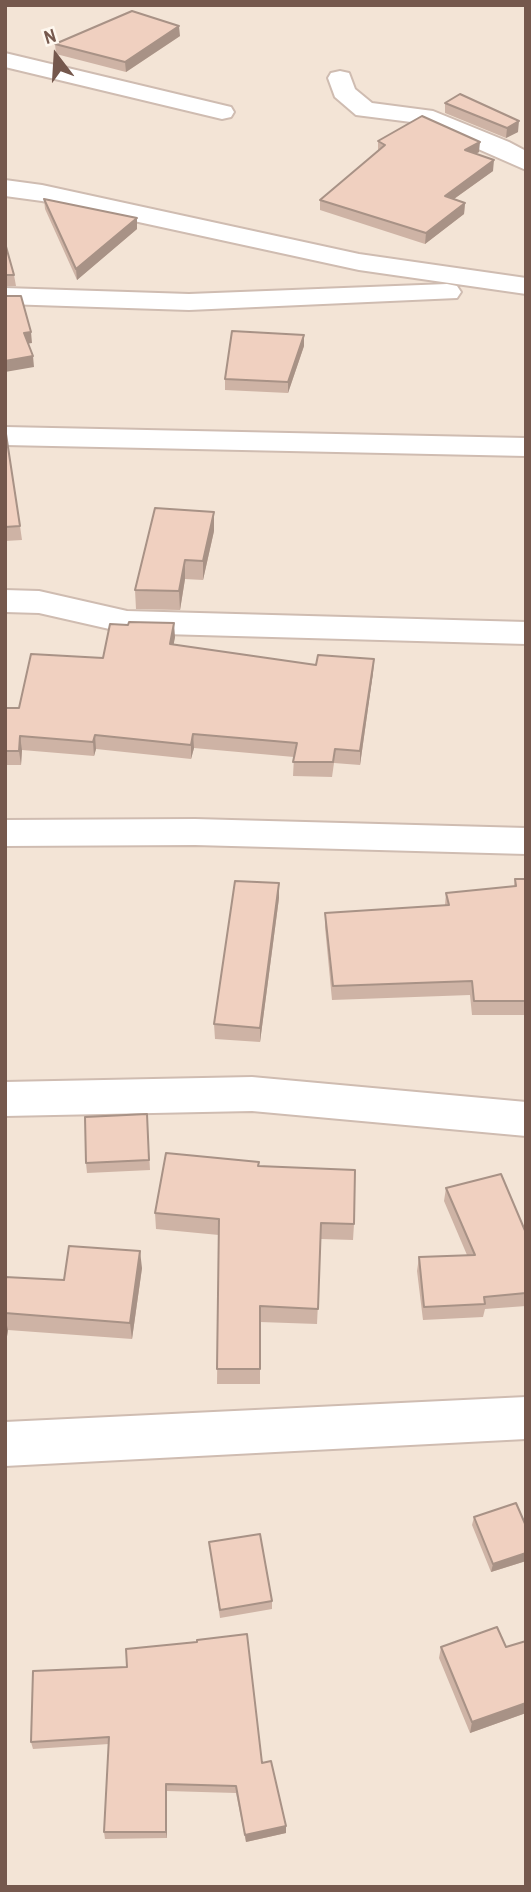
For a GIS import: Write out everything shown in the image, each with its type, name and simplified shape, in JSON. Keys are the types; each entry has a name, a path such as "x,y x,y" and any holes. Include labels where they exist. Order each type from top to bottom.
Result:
{"street":[{"path":"5,61 222,112"},
{"path":"340,78 344,92 365,110 424,116 500,147 526,162"},
{"path":"5,188 42,193 359,262 526,287"},
{"path":"5,296 188,302 526,287"},
{"path":"5,436 526,447"},
{"path":"5,601 39,602 127,622 526,633"},
{"path":"5,832 195,832 526,841"},
{"path":"5,1099 252,1094 526,1119"},
{"path":"5,1444 526,1419"}],"shaded area":[{"path":"5,5 526,5 526,1887 5,1887"}],"building":[{"path":"132,11 179,26 125,62 55,44"},
{"path":"460,94 519,121 507,128 445,103"},
{"path":"422,116 480,142 465,150 494,160 445,196 465,203 426,233 320,200 385,145 378,141"},
{"path":"44,199 137,218 76,269"},
{"path":"5,243 14,275 5,275"},
{"path":"5,296 21,296 31,332 24,333 33,356 5,361"},
{"path":"232,331 304,335 288,382 225,379"},
{"path":"6,434 20,526 5,527"},
{"path":"155,508 214,512 203,561 185,560 179,591 135,590"},
{"path":"129,622 174,623 170,644 316,665 318,655 374,659 360,751 335,749 333,762 293,762 297,743 193,734 191,745 95,735 93,742 20,736 19,751 5,751 5,708 19,708 31,654 103,658 110,624 128,625"},
{"path":"515,879 526,879 526,1001 474,1001 472,981 333,986 325,913 449,905 446,893 516,886"},
{"path":"235,881 279,883 260,1028 214,1024"},
{"path":"147,1114 149,1160 86,1163 85,1117"},
{"path":"166,1153 259,1162 258,1166 355,1170 354,1224 321,1223 318,1309 260,1306 260,1369 217,1369 219,1219 155,1213"},
{"path":"501,1174 526,1233 526,1293 484,1297 485,1304 424,1307 419,1257 475,1255 446,1188"},
{"path":"69,1246 140,1251 130,1323 5,1313 5,1277 64,1280"},
{"path":"516,1503 526,1526 526,1553 493,1564 474,1517"},
{"path":"260,1534 272,1601 220,1610 209,1542"},
{"path":"497,1627 506,1647 526,1641 526,1703 472,1722 441,1647"},
{"path":"247,1634 262,1763 271,1761 286,1826 245,1835 236,1786 166,1784 166,1832 104,1832 109,1737 31,1742 33,1671 127,1667 126,1649"}]}
